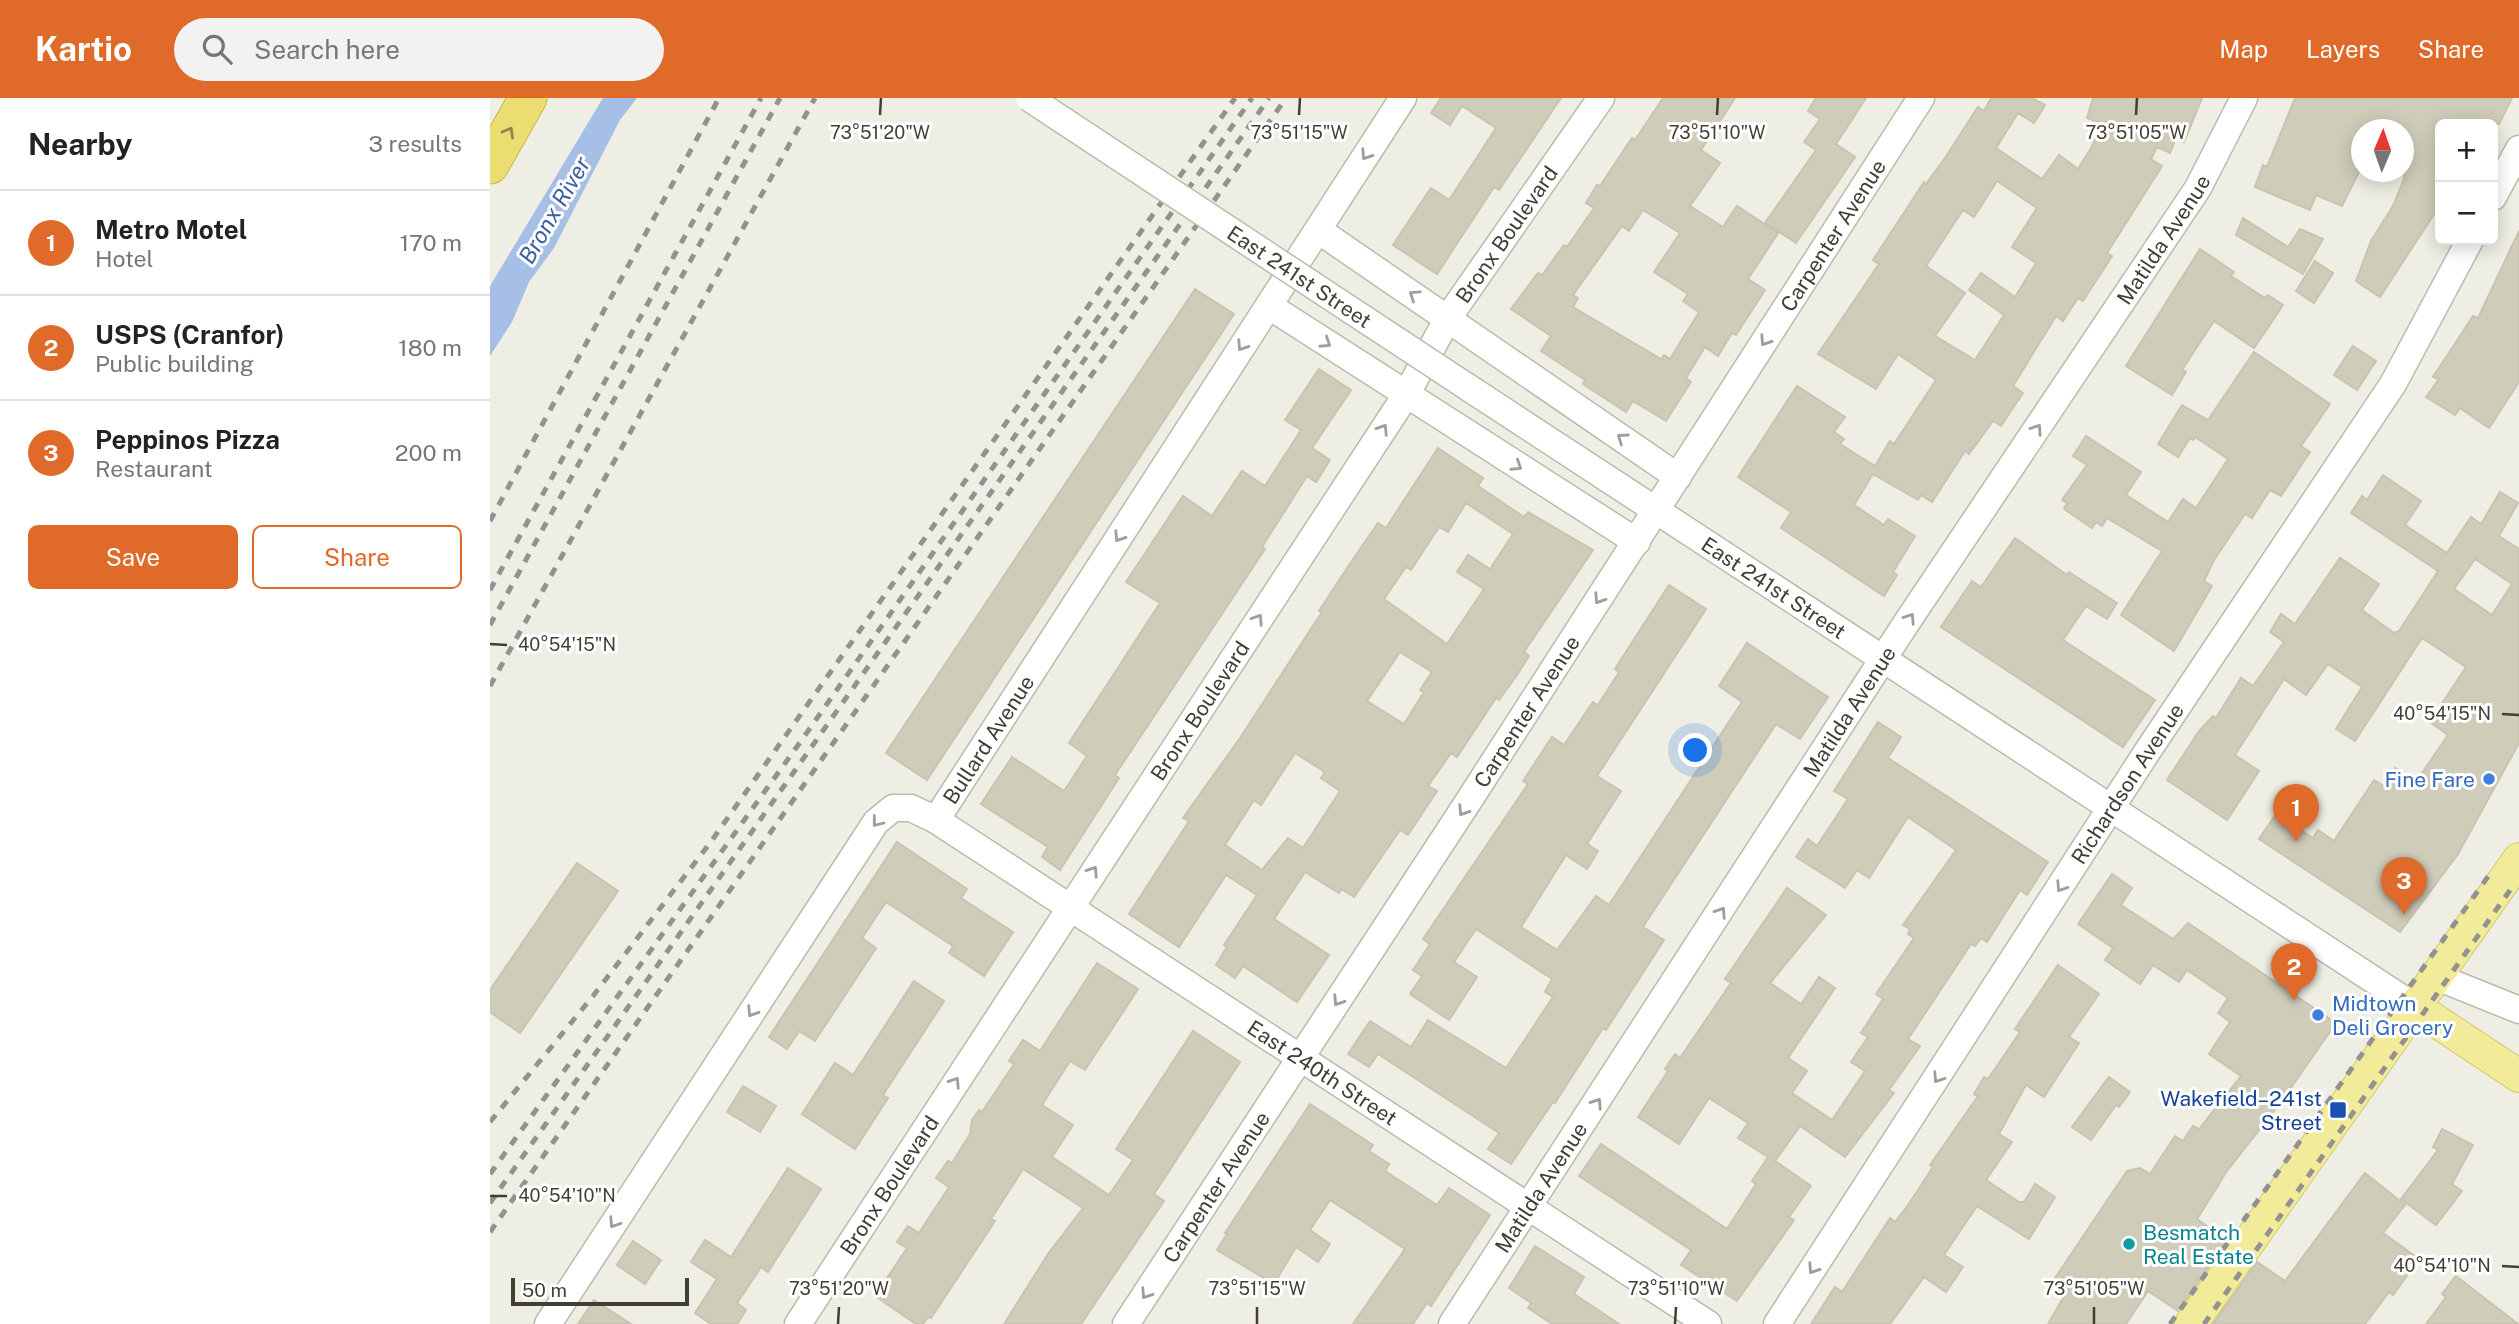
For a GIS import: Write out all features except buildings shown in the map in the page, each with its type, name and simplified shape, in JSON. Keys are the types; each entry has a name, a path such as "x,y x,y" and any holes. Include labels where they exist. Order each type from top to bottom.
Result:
{"highway":[{"path":"490,165 528,98"}],"main road":[{"path":"2191,1324 2519,859"},
{"name":"East 241st Street","path":"2415,1007 2519,1076"}],"street":[{"name":"East 241st Street","path":"1029,98 2415,1007"},
{"name":"Bullard Avenue","path":"548,1324 876,822 893,808 911,808 936,820 1403,98"},
{"name":"Bronx Boulevard","path":"798,1324 1406,395 1448,318 1601,98"},
{"name":"Carpenter Avenue","path":"1126,1324 1637,542 1921,98"},
{"name":"Matilda Avenue","path":"1452,1324 1884,660 2198,188 2244,98"},
{"path":"2498,188 2519,149"},
{"path":"1318,230 1678,477"},
{"name":"Richardson Avenue","path":"1777,1324 2111,809 2393,384 2467,245"},
{"name":"East 241st Street","path":"1269,306 1637,542"},
{"name":"East 240th Street","path":"936,820 1708,1324"},
{"path":"2437,977 2519,1010"}],"water":[{"name":"Bronx River","path":"603,98 637,98 620,120 554,248 529,282 512,322 490,356 490,286"}],"railway":[{"path":"490,521 719,98"},
{"path":"490,590 761,98"},
{"path":"490,625 780,98"},
{"path":"490,686 815,98"},
{"path":"490,1122 593,996 710,843 1235,98"},
{"path":"490,1174 801,741 1252,98"},
{"path":"490,1203 1269,98"},
{"path":"490,1232 1286,98"},
{"path":"2170,1324 2492,871"},
{"path":"2204,1324 2513,886"}],"place":[{"name":"Fine Fare","path":"2489,779"},
{"name":"Metro Motel","path":"2296,842"},
{"name":"Peppinos Pizza","path":"2404,915"},
{"name":"USPS (Cranfor)","path":"2294,1001"},
{"name":"Midtown Deli Grocery","path":"2318,1015"},
{"name":"Wakefield–241st Street","path":"2338,1110"},
{"name":"Besmatch Real Estate","path":"2129,1244"}]}
